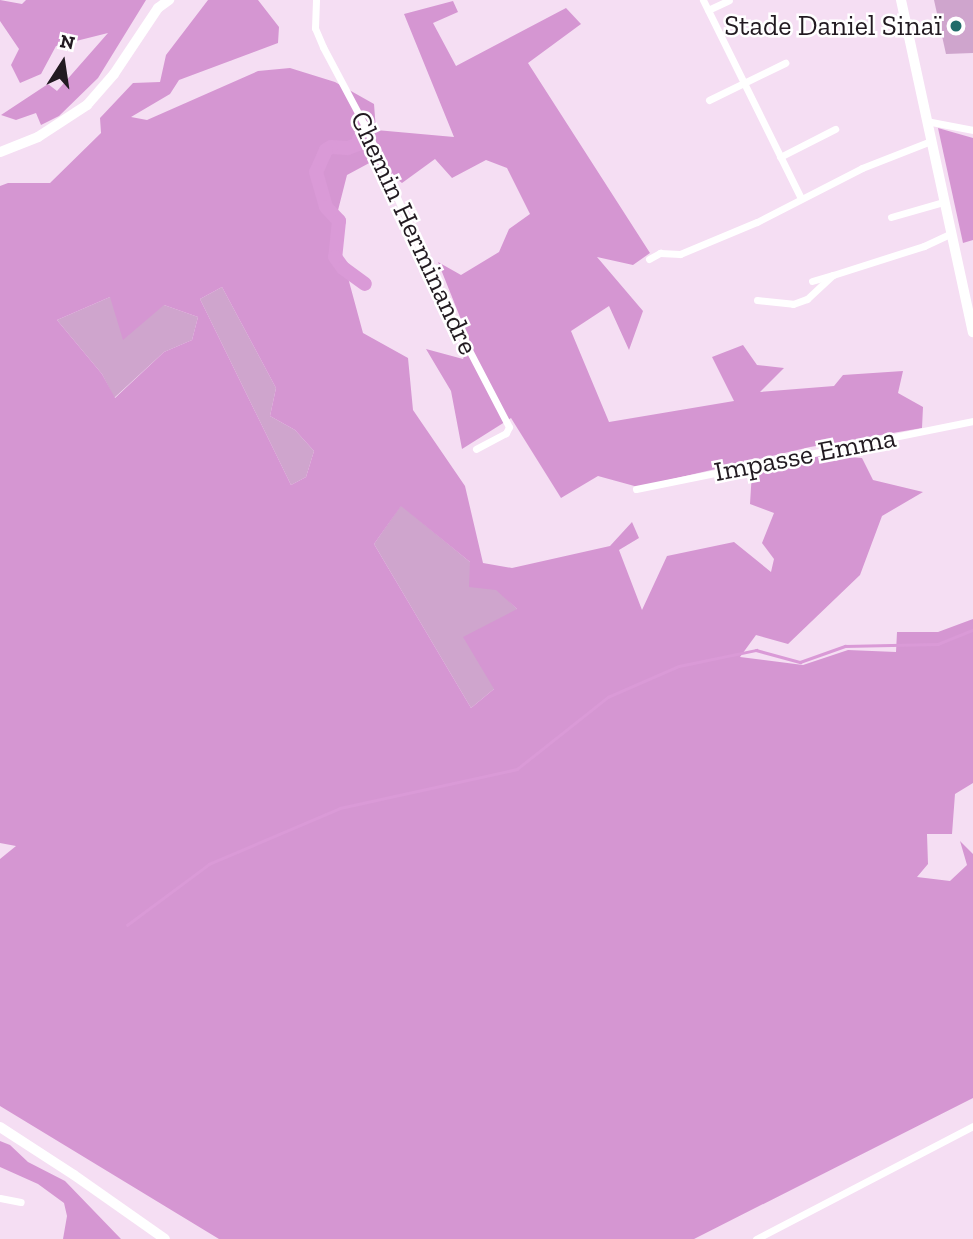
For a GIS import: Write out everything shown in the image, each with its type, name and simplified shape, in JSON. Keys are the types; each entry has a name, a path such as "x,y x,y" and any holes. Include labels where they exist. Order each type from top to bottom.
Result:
{"main road":[{"path":"0,152 38,137 87,106 114,74 155,4 169,0"},
{"path":"0,1128 74,1175 165,1239"}],"street":[{"name":"Chemin Herminandre","path":"316,0 315,28 323,47 363,124 443,300 509,427 506,433 476,449"},
{"path":"703,0 802,198"},
{"path":"708,10 729,0"},
{"path":"901,0 973,332"},
{"path":"709,100 785,63"},
{"path":"926,121 973,130"},
{"path":"780,157 835,129"},
{"path":"649,259 660,253 680,254 757,222 862,168 931,141"},
{"path":"891,216 943,202"},
{"path":"812,281 925,246 950,234"},
{"path":"757,300 793,304 807,299 833,275"},
{"name":"Impasse Emma","path":"636,489 973,421"},
{"path":"756,1239 973,1126"},
{"path":"0,1198 21,1202"}],"shaded area":[{"path":"0,0 22,4 26,0 146,0 98,78 59,116 41,125 36,113 16,120 1,115 48,84 57,91 108,33 56,46 41,74 20,83 11,65 19,49 0,21"},
{"path":"208,0 258,0 279,27 278,43 179,80 170,94 131,117 147,120 258,71 290,68 335,82 374,104 376,130 454,137 404,14 453,1 458,12 433,23 456,66 566,8 581,24 528,63 650,253 633,265 597,257 643,311 629,350 609,306 571,331 609,422 734,401 712,357 743,345 757,365 784,368 760,392 834,386 843,375 903,371 898,393 923,407 922,428 810,447 638,487 598,476 561,498 511,418 462,449 451,391 426,349 463,359 470,342 438,262 461,275 499,252 509,229 530,214 507,168 486,160 452,178 435,159 402,183 373,161 347,175 334,226 363,333 408,358 413,410 465,486 483,563 512,568 610,546 632,522 639,538 619,550 642,610 667,556 734,542 771,572 774,559 762,543 774,513 750,504 752,471 820,455 862,458 873,480 923,492 882,516 860,575 788,644 756,635 740,657 803,665 848,650 896,652 897,632 938,632 973,619 973,783 955,794 952,834 927,834 928,864 917,877 950,881 967,865 960,841 973,854 973,1098 694,1239 219,1239 0,1106 0,859 16,846 0,843 0,186 8,183 50,183 101,133 100,118 133,83 160,82 166,55","holes":["222,287 276,388 270,416 295,430 314,451 306,477 291,485 200,299","110,297 123,340 164,305 198,317 192,340 164,352 115,398 102,374 57,320","401,506 470,562 469,587 496,590 517,609 463,637 494,689 471,708 374,544"]},
{"name":"Stade Daniel Sinaï","path":"934,0 973,0 973,53 946,54"},
{"path":"938,128 973,138 973,240 963,243"},
{"path":"222,287 276,388 270,416 295,430 314,451 306,477 291,485 200,299"},
{"path":"110,297 164,305 198,317 192,340 164,352 114,398 102,374 57,320"},
{"path":"401,505 470,562 517,609 494,689 471,708 374,544"},
{"path":"0,1141 10,1145 28,1162 65,1181 121,1239 63,1239 67,1216 64,1203 38,1184 0,1167"}],"waterway":[{"path":"359,139 358,144 348,148 331,147 326,150 316,172 326,207 339,221 335,257 343,268 365,284"},
{"path":"127,925 209,864 340,808 517,769 608,697 679,666 756,650 800,662 845,646 938,644 973,630"}],"place":[{"name":"Stade Daniel Sinaï","path":"956,26"}]}
